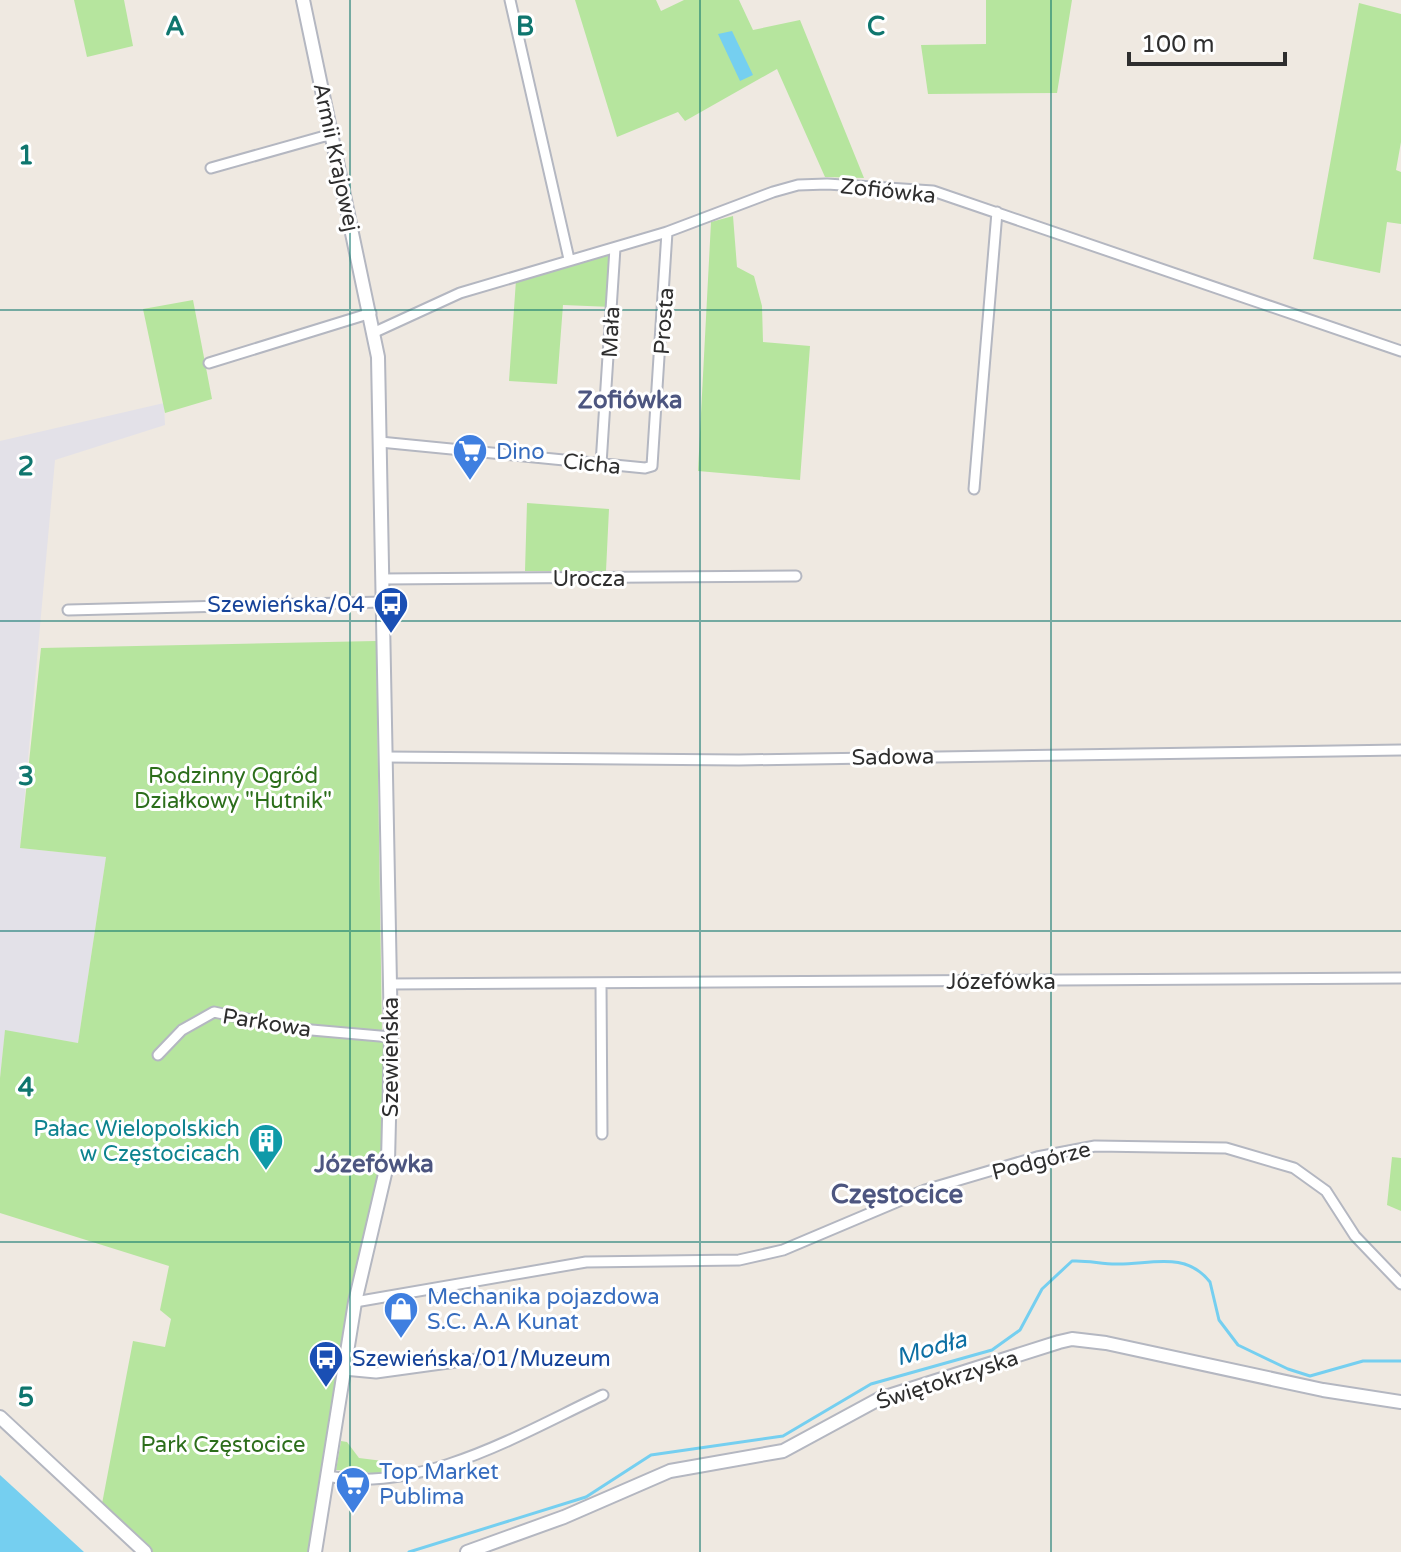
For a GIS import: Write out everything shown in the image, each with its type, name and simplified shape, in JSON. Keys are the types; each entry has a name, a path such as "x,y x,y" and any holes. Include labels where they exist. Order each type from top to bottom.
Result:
{"street":[{"name":"Armii Krajowej","path":"303,0 375,332"},
{"path":"510,0 569,259"},
{"path":"211,168 332,134"},
{"name":"Zofiówka","path":"375,332 460,293 667,232 798,185 933,191 1401,351"},
{"path":"974,489 997,212"},
{"name":"Prosta","path":"654,457 667,232"},
{"name":"Mała","path":"601,464 615,248"},
{"path":"209,363 371,313"},
{"name":"Szewieńska","path":"315,1552 355,1302 388,1161 391,1037 380,442 375,332"},
{"name":"Cicha","path":"380,442 649,468 654,457"},
{"name":"Urocza","path":"382,579 796,576"},
{"path":"68,610 382,602"},
{"name":"Sadowa","path":"385,757 739,760 1401,750"},
{"name":"Józefówka","path":"390,984 1401,978"},
{"path":"601,983 602,1134"},
{"name":"Parkowa","path":"158,1055 182,1030 214,1012 289,1028 391,1037"},
{"name":"Podgórze","path":"355,1302 586,1262 739,1260 783,1250 925,1190 1037,1157 1095,1146 1226,1148 1294,1168 1326,1191 1355,1236 1401,1284"},
{"name":"Świętokrzyska","path":"467,1552 577,1512 670,1471 783,1451 879,1399 1072,1339 1106,1343 1323,1390 1401,1402"},
{"path":"344,1370 376,1373 492,1357"},
{"path":"327,1476 362,1482 431,1468 603,1395"},
{"path":"0,1417 145,1552"}],"shaded area":[{"path":"164,403 165,425 55,460 20,848 106,857 78,1043 5,1031 0,1078 0,441"}],"green space":[{"path":"74,0 124,0 133,46 87,57"},
{"path":"575,0 656,0 661,11 684,0 739,0 753,30 800,20 864,178 825,177 777,69 685,121 678,112 617,137"},
{"path":"986,0 1072,0 1057,93 928,94 921,45 986,44"},
{"path":"1359,3 1401,14 1401,142 1396,170 1401,172 1401,224 1387,222 1380,273 1313,259"},
{"path":"733,216 737,267 754,276 762,306 763,342 810,346 800,480 698,471 711,222"},
{"path":"610,252 612,307 563,305 557,384 509,381 516,280"},
{"path":"193,300 212,399 165,413 143,309"},
{"path":"527,503 609,509 606,571 525,571"},
{"path":"376,641 382,1032 289,1028 391,1037 391,1135 355,1302 315,1552 145,1552 101,1509 133,1341 165,1347 171,1319 160,1310 169,1266 0,1213 0,1078 5,1030 78,1043 106,857 20,848 41,648"},
{"path":"1392,1157 1401,1158 1401,1211 1387,1205"},
{"path":"341,1441 347,1442 359,1458 383,1461 384,1474 336,1470"}],"water":[{"path":"732,31 753,75 740,81 718,34"},
{"path":"0,1475 84,1552 0,1552"}],"waterway":[{"name":"Modła","path":"409,1552 586,1497 651,1455 783,1436 871,1384 992,1350 1020,1330 1042,1289 1072,1261 1116,1264 1166,1261 1189,1266 1210,1282 1219,1320 1238,1345 1310,1376 1363,1361 1401,1361"}],"place":[{"name":"Dino","path":"470,482"},
{"name":"Szewieńska/04","path":"391,635"},
{"name":"Pałac Wielopolskich w Częstocicach","path":"266,1172"},
{"name":"Mechanika pojazdowa S.C. A.A Kunat","path":"401,1340"},
{"name":"Szewieńska/01/Muzeum","path":"326,1389"},
{"name":"Top Market Publima","path":"353,1515"}],"district":[{"name":"Zofiówka","path":"630,400"},
{"name":"Józefówka","path":"374,1164"},
{"name":"Częstocice","path":"897,1194"}],"park label":[{"name":"Rodzinny Ogród Działkowy \"Hutnik\"","path":"233,788"},
{"name":"Park Częstocice","path":"223,1444"}]}
